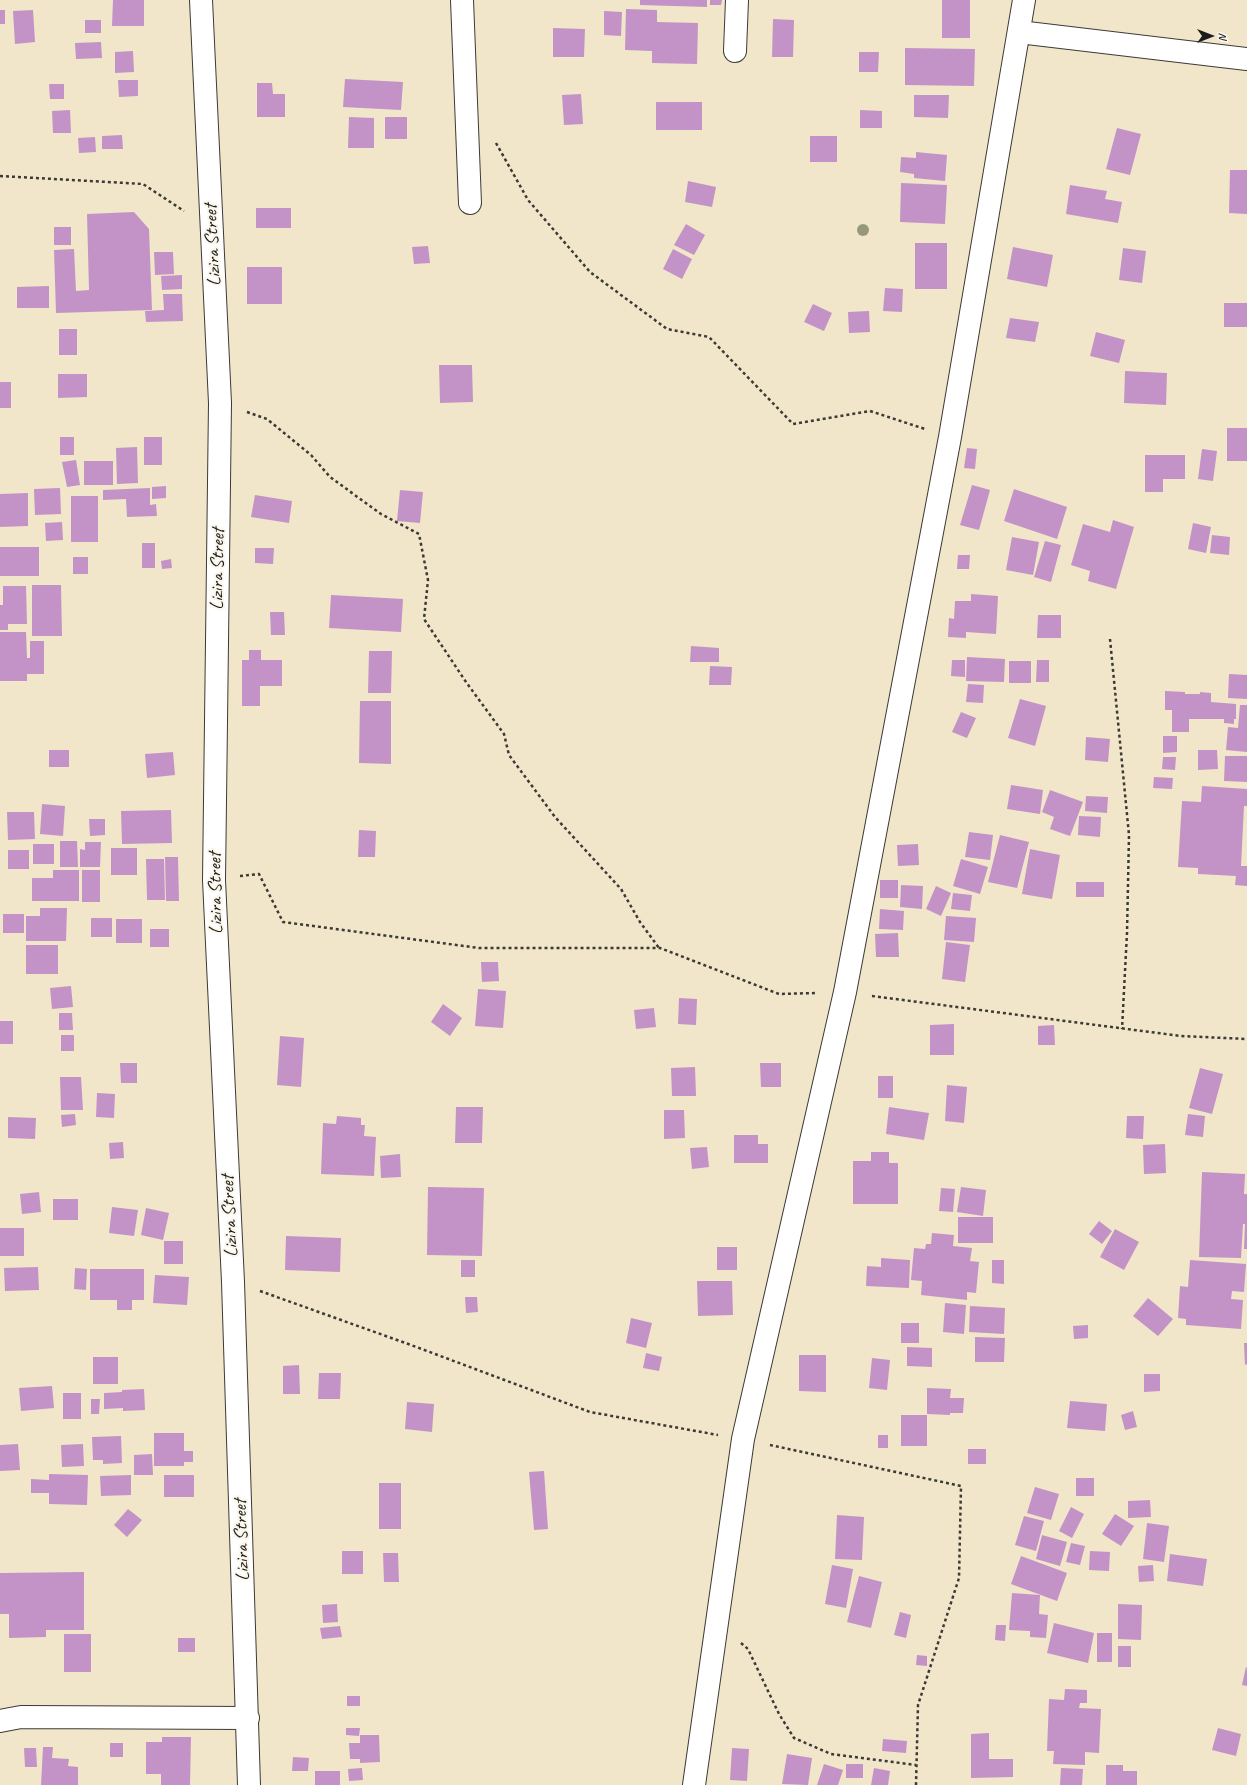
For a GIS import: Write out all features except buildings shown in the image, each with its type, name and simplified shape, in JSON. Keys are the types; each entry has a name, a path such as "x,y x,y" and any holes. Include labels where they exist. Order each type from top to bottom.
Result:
{"street":[{"name":"Lizira Street","path":"201,0 220,403 214,880 233,1282 249,1785"},
{"path":"462,0 470,203"},
{"path":"735,51 737,0"},
{"path":"694,1785 742,1439 845,992 950,437 1024,0"},
{"path":"1019,32 1247,59"},
{"path":"0,1721 21,1717 248,1718"}],"path":[{"path":"494,141 528,200 590,272 667,329 709,337 793,424 870,411 950,437"},
{"path":"0,176 143,184 212,229"},
{"path":"220,403 267,419 311,455 330,477 381,514 419,534 428,580 424,620 466,682 504,734 509,755 555,817 621,889 640,922 660,948"},
{"path":"1110,639 1129,835 1127,933 1122,1028"},
{"path":"214,880 259,874 283,922 479,948 660,948 779,994 845,992 1181,1036 1247,1039"},
{"path":"233,1282 411,1345 590,1412 742,1439 961,1486 959,1578 918,1704 916,1785"},
{"path":"716,1619 748,1649 779,1714 794,1738 831,1754 916,1765"}]}
